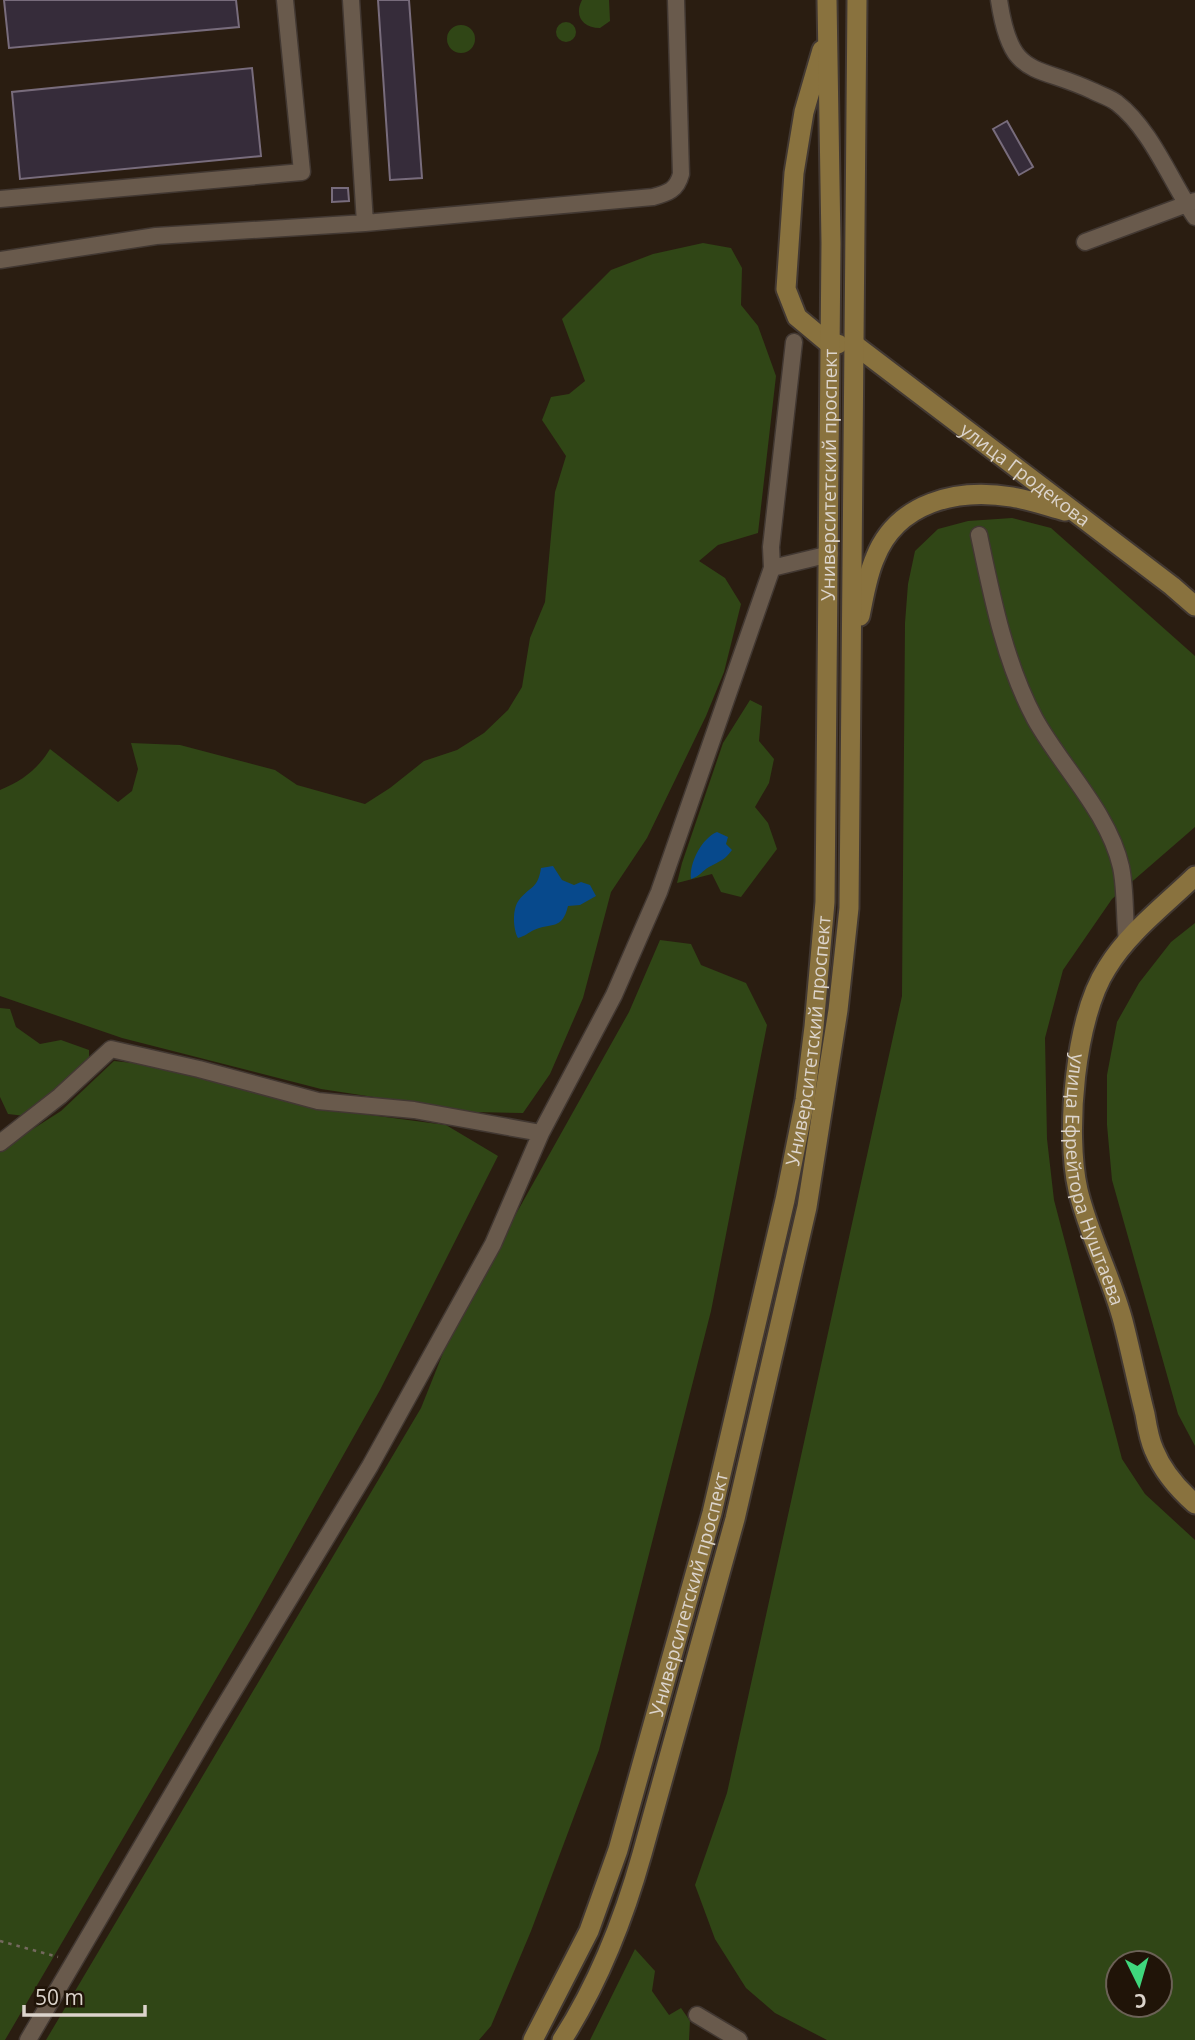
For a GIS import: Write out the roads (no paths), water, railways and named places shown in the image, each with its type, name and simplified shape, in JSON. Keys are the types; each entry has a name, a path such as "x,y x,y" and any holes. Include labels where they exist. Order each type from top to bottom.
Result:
{"main road":[{"name":"Университетский проспект","path":"533,2040 589,1931 618,1850 712,1513 785,1200 805,1100 825,902 830,554 831,243 828,0"},
{"name":"Университетский проспект","path":"562,2040 603,1962 630,1896 735,1519 807,1207 838,1010 849,908 857,0"},
{"path":"827,32 804,112 794,173 786,289 797,317 830,344 855,345"},
{"name":"улица Гродекова","path":"855,345 1195,606"},
{"path":"851,651 875,557 892,528 912,511 951,496 984,495 1012,497 1075,513"},
{"name":"улица Ефрейтора Нуштаева","path":"1195,876 1127,942 1106,968 1093,998 1085,1029 1076,1077 1072,1127 1078,1188 1088,1227 1116,1294 1153,1449 1176,1487 1195,1504"},
{"path":"712,1513 735,1519"}],"lane":[{"path":"0,199 302,172 285,0"},
{"path":"351,0 365,223"},
{"path":"0,260 156,236 365,223 653,197 673,190 679,183 681,174 676,0"},
{"path":"999,0 1011,47 1020,60 1032,68 1085,87 1116,102 1143,127 1192,208 1085,242"},
{"path":"28,2040 370,1465 493,1244 541,1133 614,995 659,892 772,568 771,547 794,342"},
{"path":"979,536 996,614 1020,685 1035,719 1102,823 1120,864 1127,942"},
{"path":"772,568 830,554"},
{"path":"0,1143 60,1096 111,1049 318,1101 414,1110 541,1133"},
{"path":"697,2015 739,2040"}],"water":[{"path":"717,832 728,837 726,844 732,850 722,860 691,879 692,866 698,852 706,840"},
{"path":"553,866 562,880 574,885 581,882 590,885 596,896 580,905 568,906 566,914 559,922 518,938 515,930 515,908 523,895 536,884 541,868"}]}
